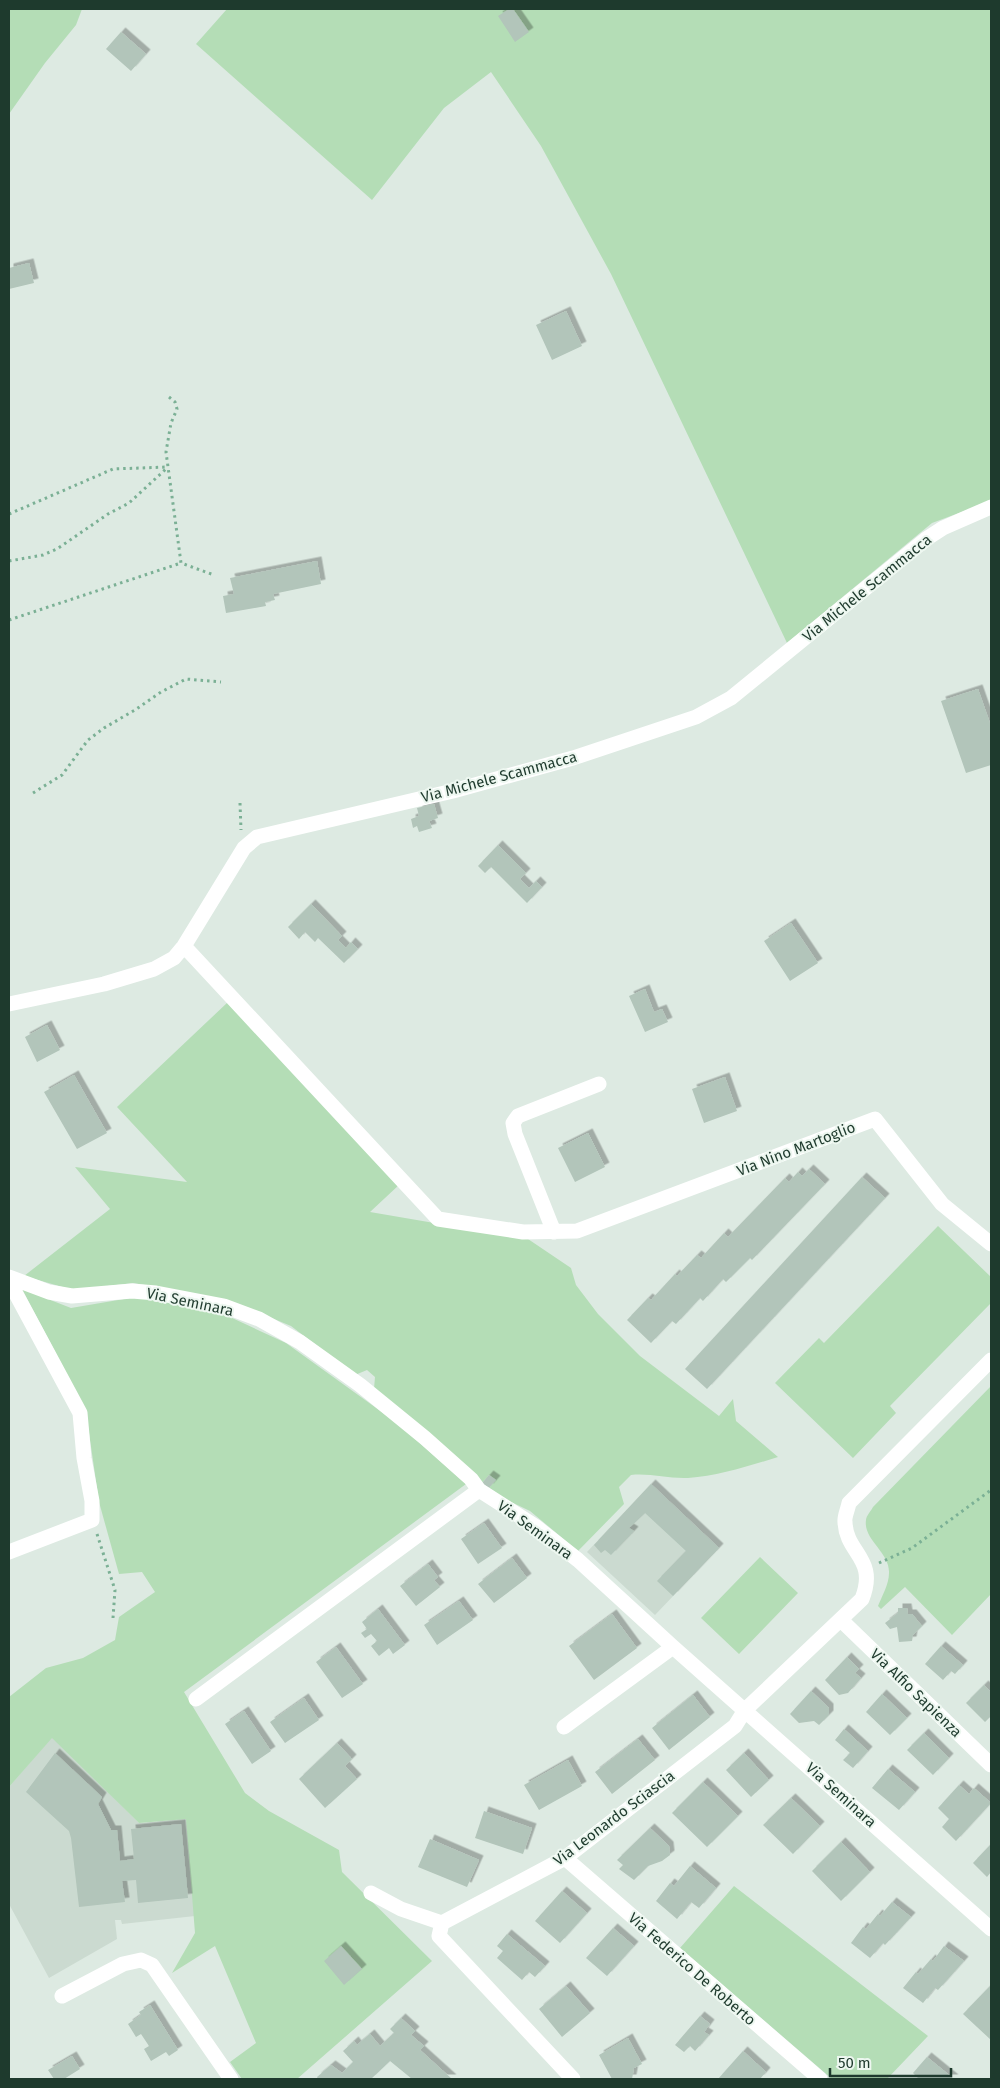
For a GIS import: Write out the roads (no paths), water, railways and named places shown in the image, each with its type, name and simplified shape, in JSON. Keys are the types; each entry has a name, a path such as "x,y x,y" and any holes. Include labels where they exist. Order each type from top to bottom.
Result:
{"street":[{"name":"Via Michele Scammacca","path":"9,1004 104,984 154,969 174,958 184,946 244,848 257,837 453,791 573,758 696,717 716,708 731,698 926,539 942,528 991,507"},
{"path":"184,946 438,1219 524,1232 554,1232 515,1134 513,1123 518,1116 599,1084"},
{"name":"Via Nino Martoglio","path":"554,1232 577,1231 875,1119 942,1204 991,1244"},
{"name":"Via Seminara","path":"9,1277 49,1292 72,1296 132,1291 156,1293 224,1306 258,1319 300,1342 360,1385 425,1438 471,1479 479,1490 535,1526 596,1576 744,1710 988,1920"},
{"path":"9,1281 80,1413 84,1458 92,1501 92,1520 9,1552"},
{"name":"Via Leonardo Sciascia","path":"442,1923 565,1858 735,1726 744,1710 862,1599 867,1587 868,1574 864,1562 847,1534 844,1522 849,1503 991,1360"},
{"path":"196,1699 479,1490"},
{"name":"Via Alfio Sapienza","path":"841,1620 991,1765"},
{"path":"564,1727 673,1647"},
{"name":"Via Federico De Roberto","path":"565,1858 820,2079"},
{"path":"371,1893 401,1909 442,1923 439,1936 573,2079"},
{"path":"62,1996 123,1964 142,1960 152,1965 231,2079"}]}
